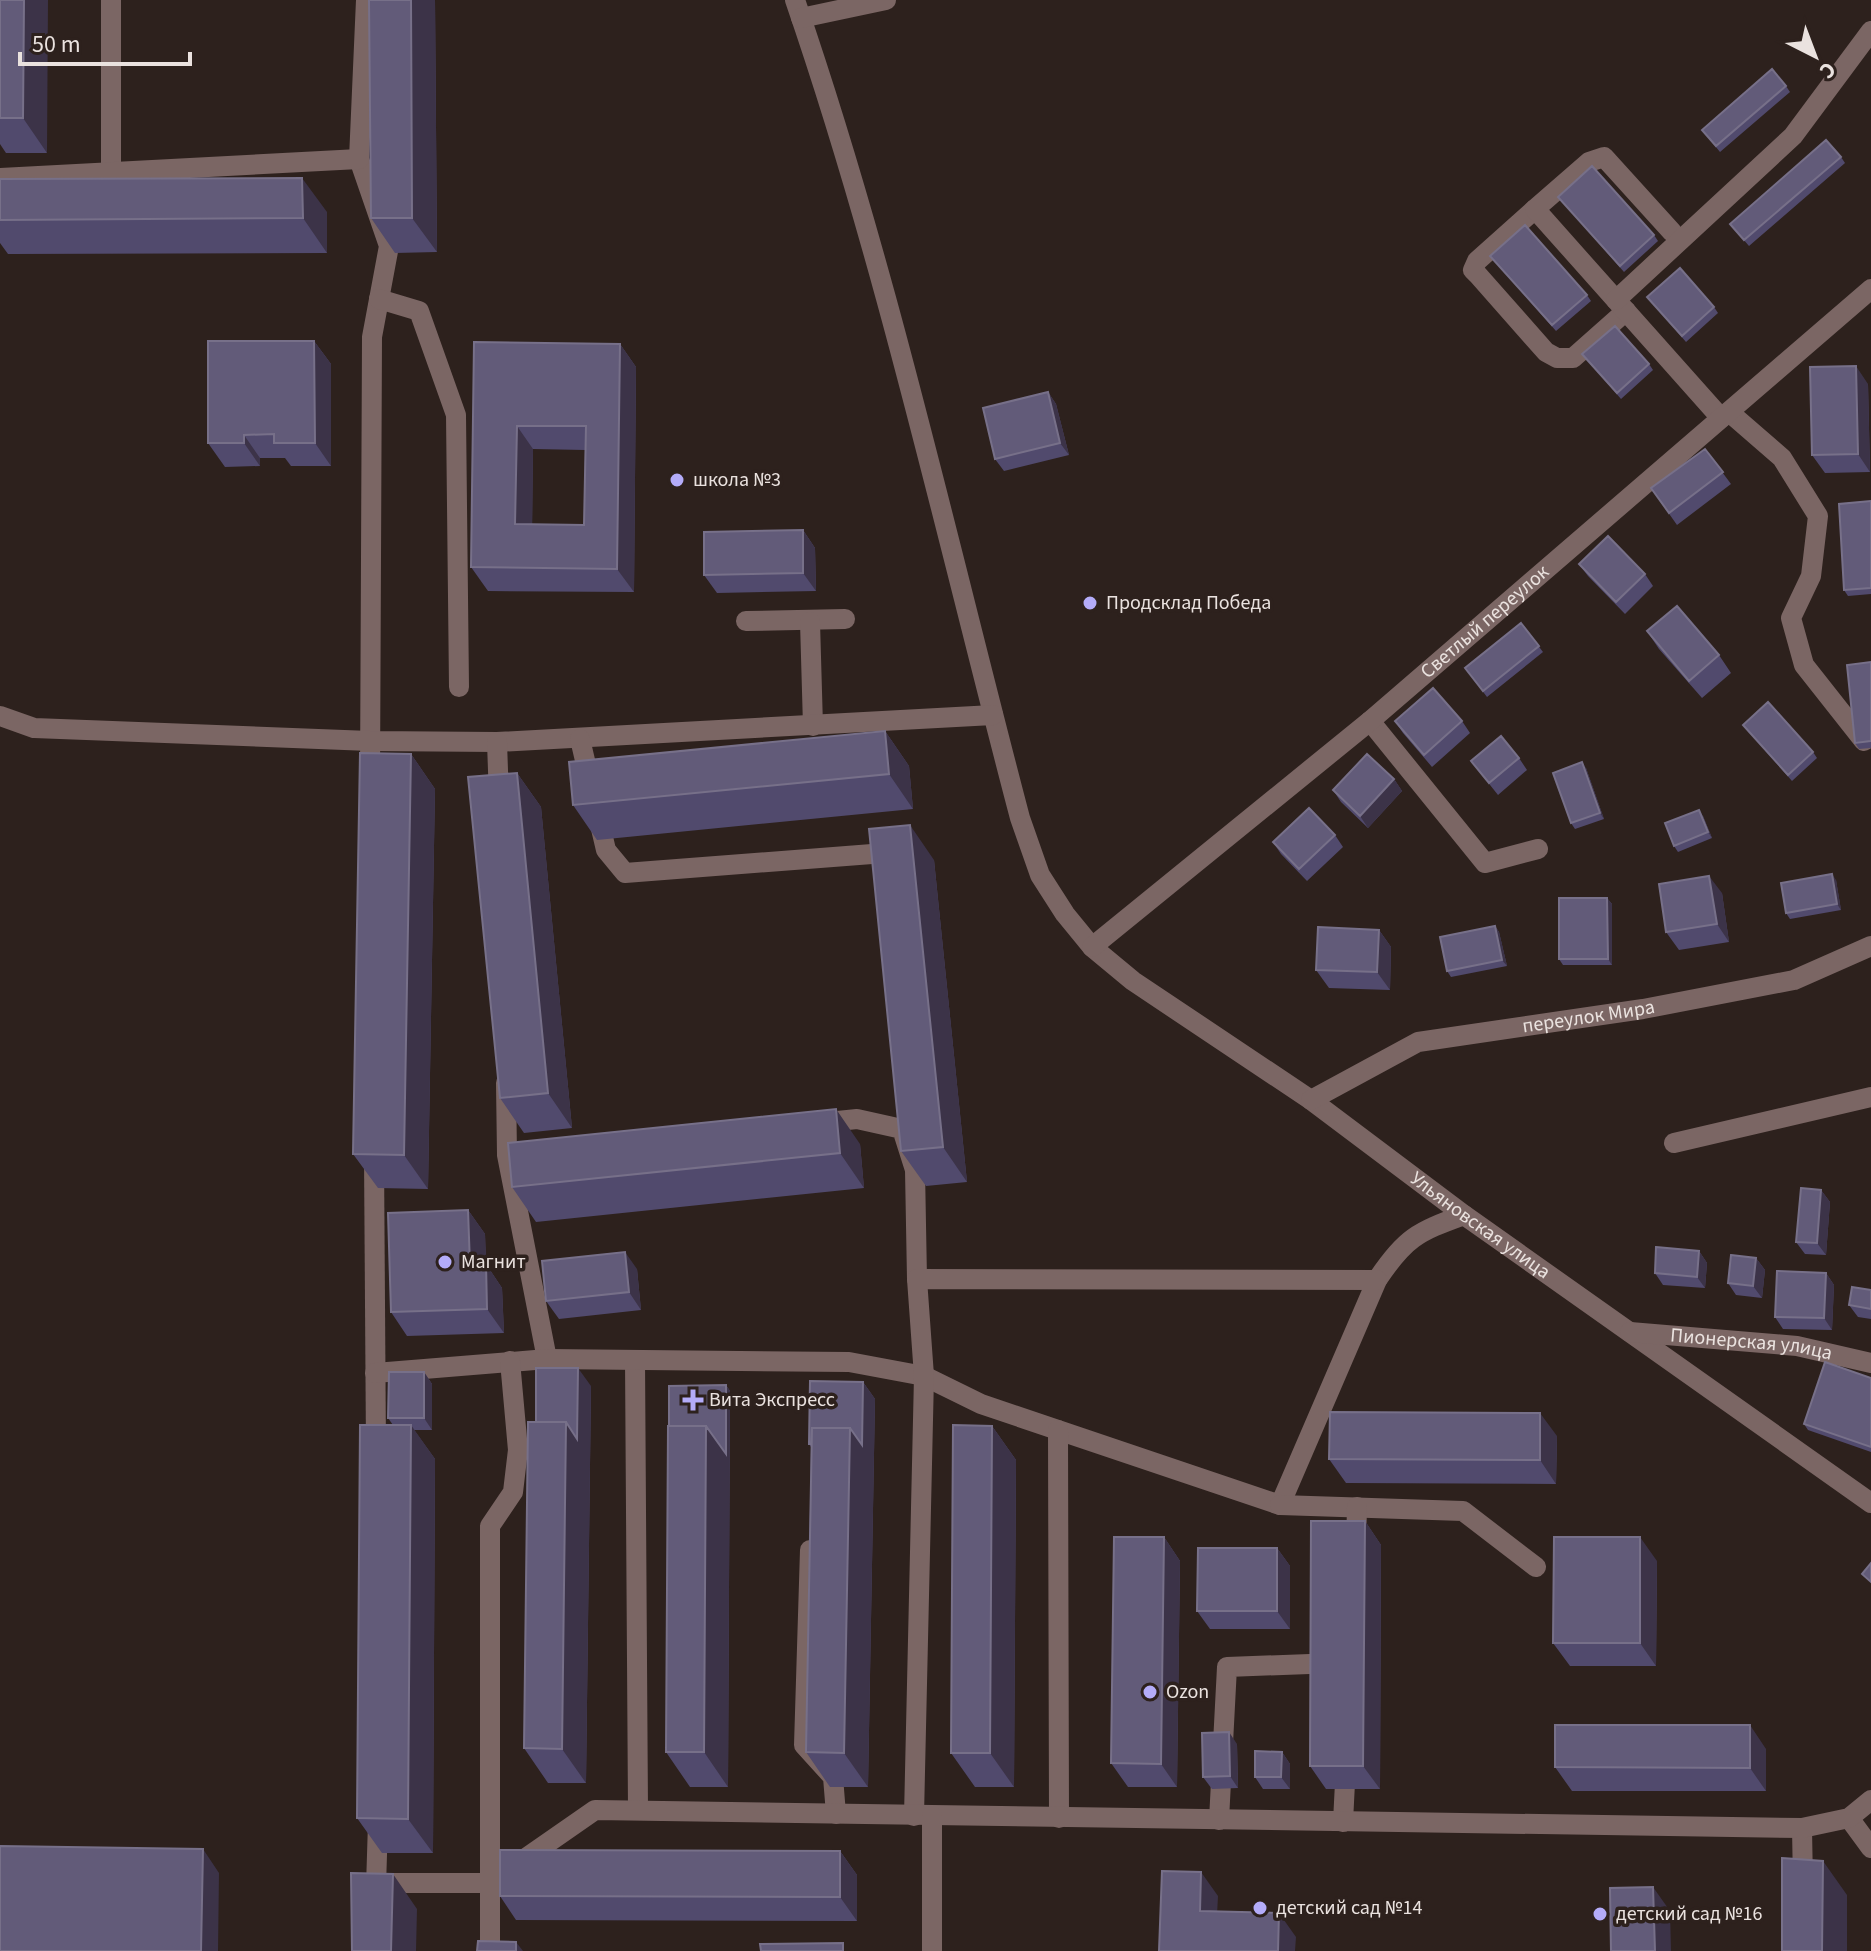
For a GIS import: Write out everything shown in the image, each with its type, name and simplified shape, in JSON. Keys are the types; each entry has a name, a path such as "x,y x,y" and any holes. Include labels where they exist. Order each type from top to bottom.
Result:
{"street":[{"path":"111,0 111,172"},
{"path":"366,0 359,159 389,246 372,337 370,804"},
{"path":"798,9 886,0"},
{"name":"Ульяновская улица","path":"798,9 825,85 874,261 1020,818 1040,875 1065,914 1092,947 1133,981 1311,1100 1464,1215 1871,1503"},
{"path":"1672,232 1604,157 1589,162 1477,261 1473,270 1546,352 1557,358 1573,358 1621,306 1793,136 1871,31"},
{"path":"0,178 359,159"},
{"path":"1535,209 1621,306 1725,415 1782,458 1818,516 1811,576 1791,618 1804,665 1864,741"},
{"name":"Светлый переулок","path":"1092,947 1370,721 1871,289"},
{"path":"379,299 419,311 456,415 459,687"},
{"path":"746,621 845,619"},
{"path":"810,622 813,726"},
{"path":"0,716 34,728 370,741 497,742 993,715"},
{"path":"1370,721 1485,863 1538,849"},
{"path":"580,739 606,850 625,873 885,853"},
{"path":"497,742 499,821"},
{"name":"переулок Мира","path":"1311,1100 1418,1042 1643,1009 1794,980 1871,946"},
{"path":"505,1060 515,1154 547,1359"},
{"path":"1674,1143 1871,1097"},
{"path":"793,1125 857,1119 902,1129 915,1170 917,1279 924,1376 923,1816 932,1951"},
{"path":"373,1136 376,1468"},
{"path":"1280,1505 1377,1280 1398,1248 1425,1229 1464,1215"},
{"path":"917,1279 1377,1280"},
{"name":"Пионерская улица","path":"1630,1332 1797,1346 1871,1363"},
{"path":"375,1373 547,1359 635,1360 816,1370 849,1362 924,1376 981,1404 1280,1505 1463,1511 1536,1567"},
{"path":"635,1360 638,1810"},
{"path":"490,1951 490,1526 513,1492 518,1450 510,1361"},
{"path":"1058,1430 1059,1818"},
{"path":"1356,1565 1357,1507"},
{"path":"811,1522 804,1745 833,1777 836,1814"},
{"path":"1219,1820 1227,1667 1352,1664"},
{"path":"1343,1822 1348,1742"},
{"path":"379,1883 490,1883 595,1810 1802,1828 1849,1818 1871,1800"},
{"path":"374,1951 379,1883 378,1803"},
{"path":"1849,1818 1871,1848"},
{"path":"1802,1828 1804,1905"}],"building":[{"path":"0,0 24,0 23,118 0,118"},
{"path":"369,0 411,0 412,218 371,218"},
{"path":"1772,69 1786,86 1716,146 1702,130"},
{"path":"1826,140 1841,157 1744,240 1730,224"},
{"path":"1592,166 1654,235 1620,266 1558,197"},
{"path":"302,178 303,218 0,220 0,179"},
{"path":"1525,225 1587,295 1552,325 1490,256"},
{"path":"1680,268 1714,307 1682,336 1647,297"},
{"path":"1615,326 1649,364 1617,393 1582,354"},
{"path":"208,341 314,341 315,443 274,443 274,434 244,435 244,443 208,443"},
{"path":"474,342 620,344 617,569 471,567","holes":["517,426 586,426 584,525 515,524"]},
{"path":"1856,366 1858,454 1812,455 1810,367"},
{"path":"1048,392 1060,443 995,459 983,408"},
{"path":"1705,449 1723,472 1669,513 1651,488"},
{"path":"1871,501 1871,588 1844,590 1839,504"},
{"path":"803,530 803,573 704,575 704,532"},
{"path":"1608,536 1645,574 1616,602 1579,564"},
{"path":"1677,606 1719,655 1689,681 1647,631"},
{"path":"1521,623 1539,646 1483,691 1465,668"},
{"path":"1871,662 1871,741 1855,743 1847,665"},
{"path":"1433,688 1462,721 1424,755 1395,721"},
{"path":"1768,702 1813,752 1788,775 1743,725"},
{"path":"885,731 889,774 573,805 569,762"},
{"path":"1501,736 1519,758 1489,783 1471,761"},
{"path":"360,753 411,754 404,1155 353,1154"},
{"path":"1367,754 1394,779 1360,816 1333,790"},
{"path":"1582,762 1600,813 1571,823 1553,773"},
{"path":"517,773 548,1093 500,1098 468,777"},
{"path":"1309,808 1335,835 1299,869 1273,842"},
{"path":"1699,810 1708,832 1674,846 1665,823"},
{"path":"910,825 943,1147 901,1151 869,829"},
{"path":"1832,874 1837,904 1786,913 1781,883"},
{"path":"1709,876 1717,924 1666,932 1659,884"},
{"path":"1559,898 1607,898 1608,959 1559,959"},
{"path":"1495,926 1502,960 1447,971 1440,937"},
{"path":"1318,927 1379,930 1377,972 1316,970"},
{"path":"836,1109 840,1153 512,1187 508,1143"},
{"path":"1801,1188 1821,1190 1817,1243 1796,1242"},
{"name":"Магнит","path":"468,1210 470,1265 486,1264 487,1309 391,1312 388,1213"},
{"path":"1656,1247 1699,1251 1697,1277 1655,1273"},
{"path":"625,1252 629,1292 546,1301 542,1261"},
{"path":"1731,1255 1756,1258 1753,1286 1728,1283"},
{"path":"1777,1271 1826,1273 1824,1318 1775,1317"},
{"path":"1852,1287 1871,1290 1871,1309 1849,1305"},
{"path":"1825,1362 1871,1378 1871,1447 1804,1424"},
{"path":"536,1368 578,1368 577,1439 566,1422 536,1422"},
{"path":"389,1372 424,1372 424,1418 388,1418"},
{"path":"810,1381 863,1382 862,1445 850,1428 812,1428 809,1444"},
{"path":"726,1385 726,1454 706,1426 669,1426 669,1386"},
{"path":"1330,1412 1540,1413 1540,1460 1329,1459"},
{"path":"528,1422 566,1422 562,1749 524,1748"},
{"path":"360,1425 411,1425 408,1819 357,1818"},
{"path":"953,1425 992,1426 990,1753 951,1753"},
{"path":"668,1426 706,1426 704,1752 666,1752"},
{"path":"812,1428 850,1428 844,1753 806,1752"},
{"path":"1311,1521 1365,1521 1363,1766 1310,1766"},
{"path":"1114,1537 1164,1537 1161,1764 1111,1763"},
{"path":"1554,1537 1640,1537 1640,1643 1553,1643"},
{"path":"1198,1548 1277,1548 1277,1611 1197,1611"},
{"path":"1871,1563 1871,1582 1862,1574"},
{"path":"1555,1725 1750,1725 1750,1768 1555,1767"},
{"path":"1229,1732 1230,1776 1203,1777 1202,1733"},
{"path":"1255,1751 1282,1752 1281,1777 1255,1777"},
{"path":"0,1846 203,1849 201,1951 0,1951"},
{"path":"500,1850 840,1851 840,1897 500,1896"},
{"path":"1782,1858 1823,1861 1822,1951 1782,1951"},
{"path":"1162,1871 1201,1872 1200,1911 1279,1913 1278,1951 1159,1951"},
{"path":"351,1873 393,1874 391,1951 352,1951"},
{"path":"1653,1887 1655,1951 1611,1951 1610,1888"},
{"path":"478,1941 516,1942 516,1951 477,1951"},
{"path":"843,1943 843,1951 761,1951 760,1944"}],"place":[{"name":"школа №3","path":"677,480"},
{"name":"Продсклад Победа","path":"1090,603"},
{"name":"Магнит","path":"445,1262"},
{"name":"Вита Экспресс","path":"693,1400"},
{"name":"Ozon","path":"1150,1692"},
{"name":"детский сад №14","path":"1260,1908"},
{"name":"детский сад №16","path":"1600,1914"}]}
